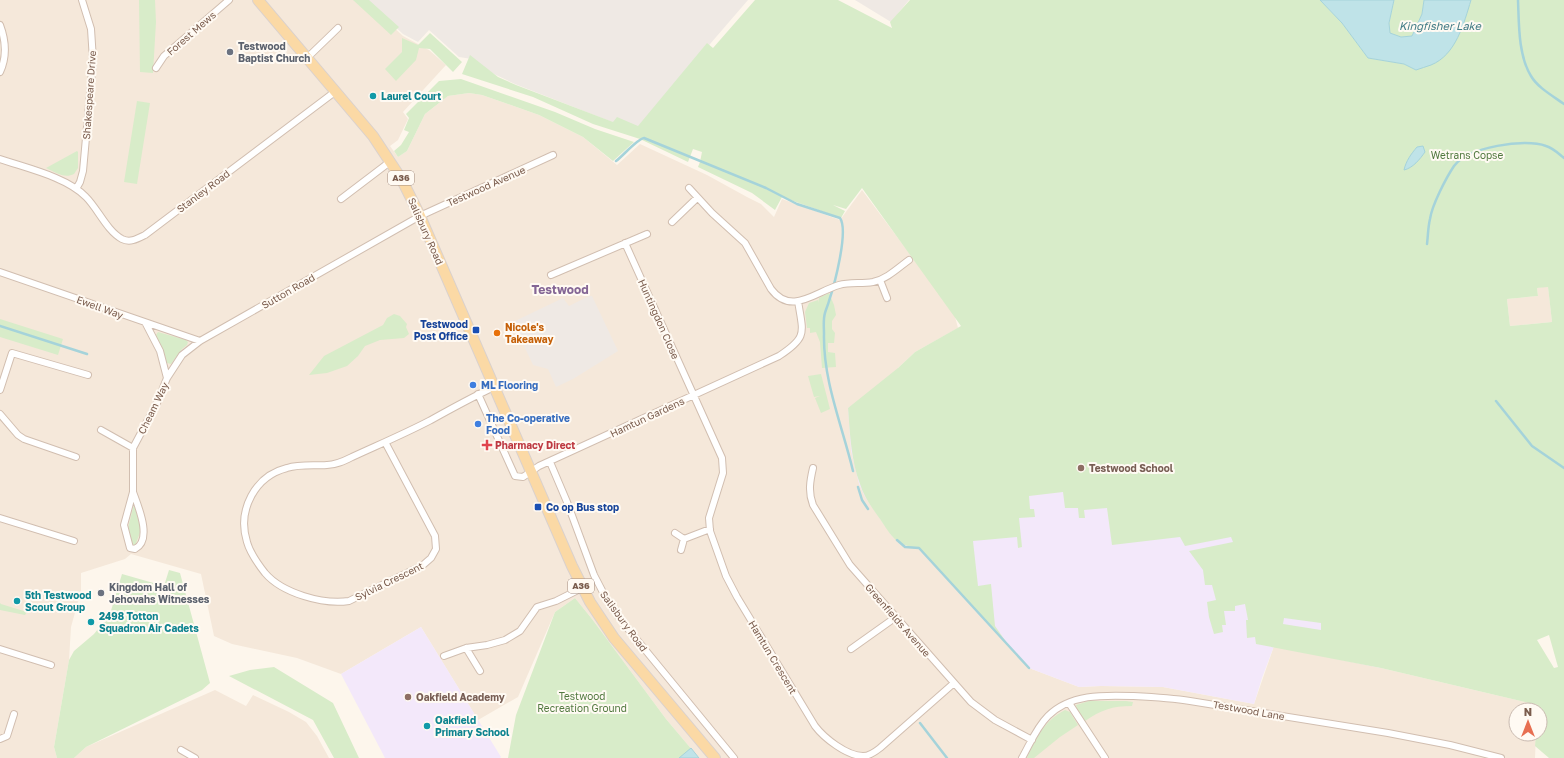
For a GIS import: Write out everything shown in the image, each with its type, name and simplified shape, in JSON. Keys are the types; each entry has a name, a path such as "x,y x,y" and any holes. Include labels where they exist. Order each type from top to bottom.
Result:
{"main road":[{"name":"Salisbury Road","path":"258,0 336,91 391,161 420,216 582,588 614,638 715,758"}],"street":[{"name":"Shakespeare Drive","path":"76,189 82,178 84,164 93,60 91,29 82,0"},
{"name":"Forest Mews","path":"156,68 164,56 229,0"},
{"path":"0,25 5,46 4,63 0,72"},
{"path":"307,58 338,28"},
{"name":"Stanley Road","path":"0,159 49,176 76,189 86,197 114,233 124,240 137,240 336,91"},
{"name":"Testwood Avenue","path":"420,216 553,155"},
{"path":"341,199 391,161"},
{"path":"689,188 697,198 745,243 775,294 784,299 798,301 839,285 867,283 880,280 910,260"},
{"path":"672,222 697,198"},
{"name":"Sutton Road","path":"167,378 182,355 200,341 420,216"},
{"path":"551,276 647,234"},
{"name":"Huntingdon Close","path":"625,243 693,395"},
{"name":"Ewell Way","path":"0,272 146,324 200,341"},
{"path":"880,280 887,298"},
{"name":"Hamtun Gardens","path":"531,472 693,395 765,363 788,350 801,337 802,330 798,301"},
{"name":"Cheam Way","path":"133,492 144,526 144,532 140,544 135,549 130,548 124,525 133,492 133,448 157,403 167,378 160,351 146,324"},
{"path":"0,390 12,352 88,375"},
{"name":"Sylvia Crescent","path":"385,442 435,536 436,549 431,558 419,568 349,601 336,602 322,600 290,591 279,586 270,579 251,552 246,540 244,524 247,503 262,482 277,471 294,466 327,465 337,463 385,442 494,387"},
{"path":"478,394 515,476 523,477 531,472"},
{"name":"Hamtun Crescent","path":"693,395 723,463 721,479 708,522 724,570 737,597 811,721 818,730 836,745 857,755 868,757 954,683"},
{"path":"0,414 18,435 24,439 76,457"},
{"path":"101,430 133,448"},
{"name":"Salisbury Road","path":"550,462 567,502 594,575 608,602 624,624 734,758"},
{"name":"Greenfields Avenue","path":"813,468 810,480 810,492 816,511 846,560 971,702 988,716 1032,740"},
{"path":"0,518 74,541"},
{"path":"684,539 710,529"},
{"path":"675,533 684,539"},
{"path":"681,550 684,539"},
{"path":"444,656 466,648 487,645 505,640 520,631 537,607 556,601 582,588"},
{"path":"851,649 896,617"},
{"path":"466,648 480,671"},
{"path":"0,650 52,665"},
{"name":"Testwood Lane","path":"1022,758 1040,726 1048,716 1080,698 1099,696 1176,699 1388,733 1450,745 1501,758"},
{"path":"1069,703 1105,758"},
{"path":"0,739 7,736 14,714"},
{"path":"181,750 195,758"}],"shaded area":[{"path":"0,0 364,0 403,36 429,50 446,65 403,112 408,119 398,140 390,146 398,157 407,151 425,114 448,96 469,93 482,95 539,115 583,137 617,165 640,144 707,175 761,204 774,217 782,199 840,220 862,190 954,313 958,328 915,352 898,368 905,547 919,548 1029,668 1079,687 1163,687 1254,704 1274,646 1381,668 1525,702 1508,702 1508,742 1536,742 1535,758 699,758 666,719 575,598 555,612 518,697 478,720 421,627 341,674 297,658 232,644 214,636 201,574 131,554 125,559 81,573 81,591 71,627 69,660 54,747 57,758 0,758"},
{"path":"366,0 748,0 635,131 515,84 492,73 472,59 459,57 429,30 418,42 403,34"},
{"path":"855,0 909,0 891,22"},
{"name":"Testwood School","path":"1060,274 1381,668 1274,646 1254,704 1163,687 1079,687 1029,668 919,548 905,547 892,536 865,497 859,484 851,451 848,408"},
{"path":"1548,286 1552,322 1510,326 1507,299 1538,296 1537,288"},
{"path":"592,296 618,351 573,379 556,387 548,369 533,365 513,322 563,298 569,306"},
{"name":"Oakfield Academy","path":"421,627 501,757 500,758 385,758 341,674"},
{"path":"215,690 246,706 253,695 306,722 317,736 329,758 74,758 86,747"}],"green space":[{"path":"139,0 155,0 156,22 153,73 140,72"},
{"path":"353,0 369,0 399,27 391,35"},
{"name":"Wetrans Copse","path":"755,0 838,0 892,28 890,22 910,0 1320,0 1342,23 1368,58 1404,64 1416,70 1468,9 1471,0 1564,0 1564,758 1549,758 1535,746 1535,742 1548,742 1548,702 1525,702 1381,668 1256,644 1255,637 1247,638 1246,620 1248,620 1245,604 1235,606 1235,611 1224,611 1226,625 1222,625 1223,632 1214,634 1209,617 1207,602 1216,600 1212,585 1205,585 1203,570 1189,551 1233,542 1231,537 1185,546 1180,537 1112,545 1107,508 1084,510 1085,518 1079,518 1078,508 1065,508 1063,492 1029,496 1030,509 1034,509 1035,517 1019,518 1022,547 1018,548 1017,537 973,541 978,586 991,584 995,626 1009,646 919,548 905,545 895,540 871,507 857,475 851,447 848,408 898,368 915,352 961,326 862,188 846,209 833,205 845,211 841,218 782,197 775,210 752,193 698,167 702,152 693,149 688,162 640,139 593,124 533,97 462,74 470,55 498,77 516,85 613,122 617,117 638,126 707,43 713,48","holes":["1548,287 1552,322 1510,326 1507,299 1538,296 1537,288","1284,618 1321,623 1321,630 1283,624","1549,635 1558,667 1554,668 1537,640"]},
{"path":"1394,0 1424,0 1422,14 1412,36 1401,37 1390,34 1389,23"},
{"path":"430,33 462,62 453,72 430,49 419,48 416,60 396,81 385,69 402,52 402,38 418,45"},
{"path":"461,79 634,142 613,161 583,137 539,115 482,95 469,93 448,96 425,114 407,151 398,157 394,151 401,145 409,132 404,130 409,118 406,114 439,81"},
{"path":"137,101 150,103 137,184 124,182"},
{"path":"77,151 78,168 74,174 67,176 46,168"},
{"path":"829,293 836,315 832,321 832,329 835,333 834,343 828,343 828,352 835,353 836,367 822,368 820,342 816,332 810,333 810,328 807,328 805,312 809,303 818,300 818,303 819,298"},
{"path":"394,314 400,316 407,324 406,327 409,334 404,338 380,340 365,346 358,356 347,366 327,373 309,375 324,356 383,325 387,318"},
{"path":"0,319 63,339 58,355 0,337"},
{"path":"158,332 186,340 188,342 171,364 167,363 156,335"},
{"path":"821,374 830,409 821,413 815,398 820,396 814,397 808,376"},
{"path":"134,504 141,530 135,546 133,545 128,528"},
{"path":"169,570 180,573 210,683 202,690 86,747 74,758 57,758 54,747 69,660 74,651 94,634 110,614 122,574 164,586"},
{"name":"Testwood Recreation Ground","path":"575,598 666,719 699,758 508,758 516,715 555,612"},
{"path":"0,603 27,612 25,615 0,610"},
{"path":"274,667 333,703 359,758 334,758 313,720 229,676 250,670"},
{"path":"1089,701 1133,702 1132,706 1107,709 1085,721 1077,710 1076,705"},
{"path":"1065,710 1070,712 1078,725 1060,737 1034,758 1027,758 1046,725"}],"water":[{"name":"Kingfisher Lake","path":"1320,0 1394,0 1389,23 1390,33 1401,37 1412,36 1422,14 1424,0 1471,0 1458,37 1447,54 1431,65 1416,70 1404,64 1368,58 1342,23"},
{"path":"1423,146 1425,152 1413,165 1404,170 1407,161 1417,147"},
{"path":"691,748 699,758 679,758"}],"waterway":[{"path":"1518,0 1521,49 1527,68 1534,80 1546,92 1564,104"},
{"path":"616,161 638,141 644,138 766,188 797,204 840,218 843,234 842,246 834,284 824,315 825,351 830,386 853,471"},
{"path":"1427,244 1429,222 1436,199 1454,166 1461,159 1484,149 1525,143 1549,147 1564,158"},
{"path":"0,326 87,354"},
{"path":"1496,401 1532,446 1564,468"},
{"path":"858,487 862,500 868,509"},
{"path":"897,540 905,547 919,548 1029,668"},
{"path":"920,723 947,758"}],"place":[{"name":"Testwood Baptist Church","path":"230,52"},
{"name":"Laurel Court","path":"373,96"},
{"name":"Testwood Post Office","path":"476,330"},
{"name":"Nicole's Takeaway","path":"497,333"},
{"name":"ML Flooring","path":"473,385"},
{"name":"The Co-operative Food","path":"478,424"},
{"name":"Pharmacy Direct","path":"487,445"},
{"name":"Testwood School","path":"1081,468"},
{"name":"Co op Bus stop","path":"538,507"},
{"name":"Kingdom Hall of Jehovahs Witnesses","path":"101,593"},
{"name":"5th Testwood Scout Group","path":"17,601"},
{"name":"2498 Totton Squadron Air Cadets","path":"91,622"},
{"name":"Oakfield Academy","path":"408,697"},
{"name":"Oakfield Primary School","path":"427,726"}],"district":[{"name":"Testwood","path":"560,290"}]}
